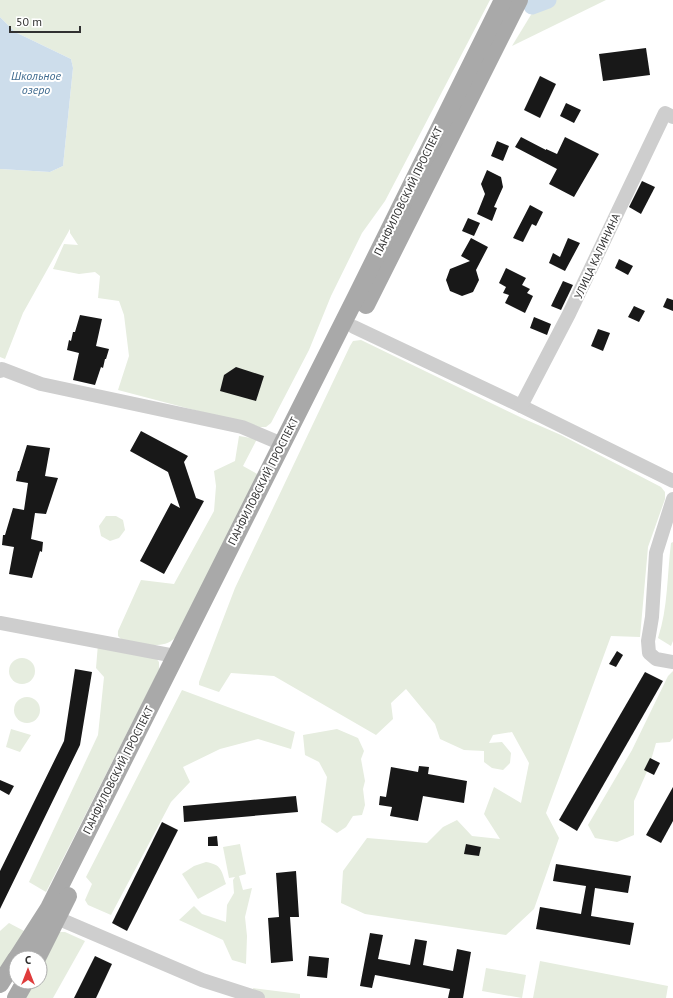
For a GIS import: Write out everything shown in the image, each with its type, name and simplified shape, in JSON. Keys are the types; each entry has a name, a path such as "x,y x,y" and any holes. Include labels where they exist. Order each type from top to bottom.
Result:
{"main road":[{"name":"ПАНФИЛОВСКИЙ ПРОСПЕКТ","path":"21,950 48,908 282,444 503,0"},
{"name":"ПАНФИЛОВСКИЙ ПРОСПЕКТ","path":"41,950 519,0"},
{"name":"ПАНФИЛОВСКИЙ ПРОСПЕКТ","path":"0,984 8,971"}],"street":[{"name":"УЛИЦА КАЛИНИНА","path":"521,406 569,314 665,113 673,117"},
{"path":"354,327 521,406 673,482"},
{"path":"0,371 2,369 41,384 242,427 282,444"},
{"path":"673,500 668,526 656,553 652,617 648,641 649,653 656,659 673,662"},
{"path":"0,623 175,656"},
{"path":"57,918 202,980 258,998"}],"shaded area":[{"path":"0,0 490,0 385,201 362,233 331,296 309,350 271,423 266,427 259,427 118,390 129,356 124,315 119,301 98,298 100,276 95,272 79,274 53,269 64,244 78,245 70,233 70,229 23,313 5,359 0,357 0,169 50,172 63,166 73,68 71,59 15,32 0,17"},
{"path":"540,0 606,0 512,46"},
{"path":"361,340 522,418 561,435 661,487 665,492 665,499 648,547 640,637 611,636 546,813 559,838 534,909 506,935 365,914 341,903 343,871 367,838 427,843 443,827 457,820 472,836 500,839 484,814 494,787 521,803 529,763 512,732 493,735 489,743 502,742 511,753 510,763 503,770 492,768 484,762 484,751 464,750 440,739 435,724 406,689 391,703 393,719 376,735 274,676 231,673 219,692 199,685 235,588 350,346 353,341"},
{"path":"239,436 257,439 243,466 259,475 175,638 169,642 157,645 122,640 118,636 118,631 141,580 174,584 214,511 216,486 214,471 235,461"},
{"path":"106,516 116,516 123,520 125,530 119,538 110,541 101,536 99,526"},
{"path":"673,542 673,641 671,646 658,638 664,615 671,543"},
{"path":"98,644 155,657 159,662 159,670 46,892 29,882 98,735 104,677 96,668"},
{"path":"22,658 31,662 35,671 31,680 22,684 13,680 9,671 13,662"},
{"path":"673,671 673,738 670,742 656,743 649,767 634,801 634,835 617,842 595,838 588,825 632,750 668,676"},
{"path":"182,690 295,732 291,749 258,739 220,749 183,767 190,782 171,802 111,915 88,905 85,900 92,884 86,877"},
{"path":"27,697 36,701 40,710 36,719 27,723 18,719 14,710 18,701"},
{"path":"11,729 31,735 20,752 6,747"},
{"path":"337,729 358,738 364,751 361,759 365,781 363,789 365,805 362,815 353,816 346,827 337,833 321,822 327,777 319,762 305,755 303,735"},
{"path":"240,844 246,874 239,876 243,890 252,888 245,917 247,936 246,964 232,960 223,940 179,920 194,906 202,914 226,922 227,905 234,893 233,880 235,877 229,878 223,847"},
{"path":"206,862 215,865 220,869 226,884 198,899 182,874 194,866"},
{"path":"9,923 26,932 16,950 8,950 8,963 0,977 0,931"},
{"path":"57,932 65,932 85,941 53,998 26,998 30,990 48,990 48,952"},
{"path":"540,961 668,986 666,998 533,998"},
{"path":"486,968 526,975 522,998 482,991"},
{"path":"253,988 300,994 300,998 258,998 255,997"}],"water":[{"name":"Школьное озеро","path":"0,17 15,32 71,59 73,68 63,166 50,172 0,169"}],"building":[{"path":"646,48 650,75 603,81 599,54"},
{"path":"540,76 556,84 540,118 524,110"},
{"path":"566,103 581,110 574,123 560,116"},
{"path":"521,137 557,154 565,137 599,154 574,197 549,184 557,169 515,147"},
{"path":"497,141 509,146 503,161 491,156"},
{"path":"487,170 501,177 503,187 494,207 497,208 492,221 477,214 485,194 481,184"},
{"path":"642,181 655,187 641,214 629,207"},
{"path":"530,205 543,212 536,226 532,224 523,242 513,238"},
{"path":"468,218 480,223 474,236 462,231"},
{"path":"471,238 488,247 476,270 479,280 473,292 462,296 450,291 446,280 450,269 470,261 461,256"},
{"path":"568,238 580,243 565,271 549,263 553,253 560,257"},
{"path":"619,259 633,266 628,275 615,268"},
{"path":"506,268 526,278 522,285 530,289 527,293 533,296 525,313 505,303 509,295 503,293 506,287 499,283"},
{"path":"563,281 573,285 561,310 551,306"},
{"path":"667,298 673,300 673,311 663,307"},
{"path":"634,306 645,311 639,322 628,317"},
{"path":"80,315 102,319 96,346 109,349 103,368 101,367 95,385 73,380 79,353 67,350 69,340 71,341 73,332 75,332"},
{"path":"534,317 551,324 547,335 530,328"},
{"path":"598,329 610,333 603,351 591,346"},
{"path":"236,367 264,376 256,401 220,391 224,375"},
{"path":"141,431 188,456 184,462 196,498 204,501 164,574 140,561 171,503 180,508 168,472 130,451"},
{"path":"27,445 50,448 45,476 58,478 46,514 35,513 31,539 43,542 42,552 40,551 32,578 9,574 14,547 2,545 3,535 5,535 13,508 24,510 28,483 16,481"},
{"path":"617,651 623,655 616,667 609,664"},
{"path":"75,669 92,672 80,745 0,909 0,871 64,741"},
{"path":"645,672 663,681 577,831 559,820"},
{"path":"650,758 660,763 654,775 644,770"},
{"path":"419,766 429,767 428,774 467,781 464,803 423,796 418,821 390,816 392,807 379,805 380,796 386,797 391,767 418,772"},
{"path":"0,780 14,786 9,795 0,790"},
{"path":"673,787 673,821 661,843 646,835"},
{"path":"296,796 298,812 184,822 183,806"},
{"path":"162,822 178,830 127,931 112,923"},
{"path":"217,836 218,846 208,846 208,837"},
{"path":"466,844 481,847 479,856 464,854"},
{"path":"556,864 631,876 628,893 595,888 591,916 634,923 630,945 536,929 540,907 581,914 586,886 553,881"},
{"path":"296,871 299,917 290,917 293,961 271,963 268,918 279,917 276,873"},
{"path":"370,933 383,935 378,959 410,965 415,939 427,941 423,965 453,971 457,949 471,952 463,998 448,998 450,989 375,975 372,988 360,986"},
{"path":"95,956 112,964 96,998 74,998"},
{"path":"309,956 329,958 327,978 307,976"}],"waterway":[{"path":"532,6 548,0"}]}
